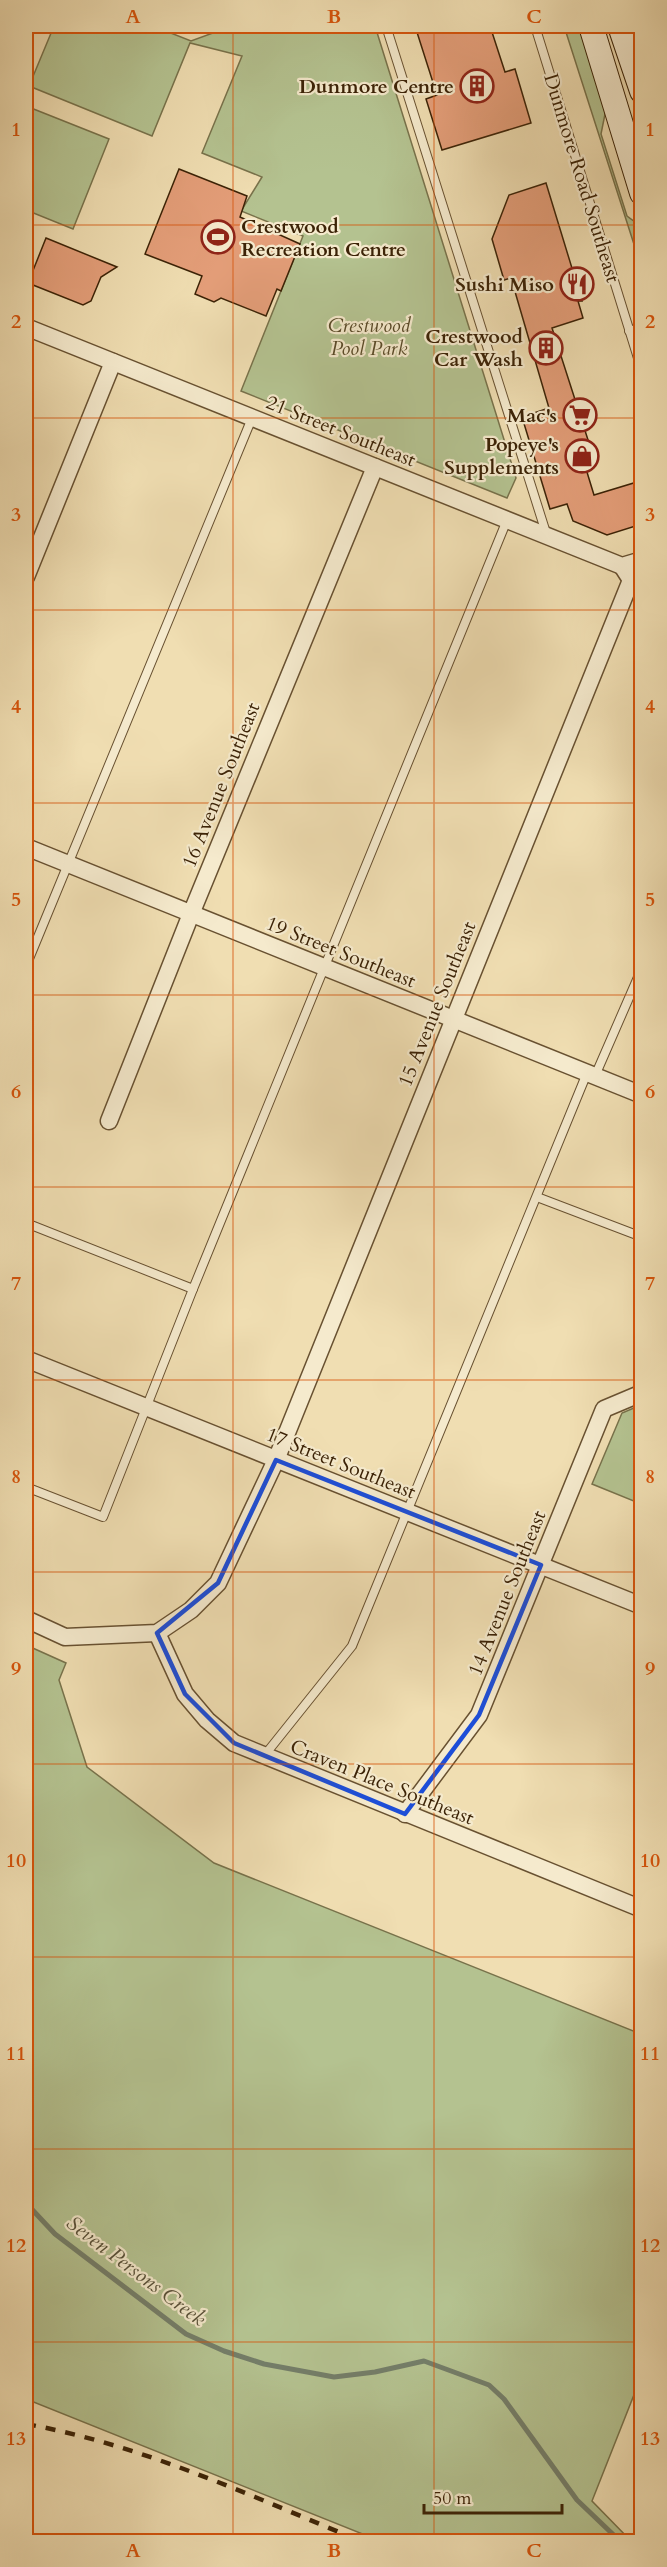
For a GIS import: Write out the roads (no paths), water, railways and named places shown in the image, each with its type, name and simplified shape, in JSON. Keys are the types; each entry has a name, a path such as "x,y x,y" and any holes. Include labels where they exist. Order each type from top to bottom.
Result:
{"main road":[{"path":"591,26 642,193"},
{"path":"620,26 642,91"}],"street":[{"name":"21 Street Southeast","path":"26,327 507,520 631,577"},
{"path":"26,578 113,362"},
{"name":"16 Avenue Southeast","path":"109,1121 191,914 375,467"},
{"path":"631,577 642,560"},
{"name":"15 Avenue Southeast","path":"157,1633 191,1610 218,1583 276,1460 631,577"},
{"name":"19 Street Southeast","path":"26,847 642,1095"},
{"name":"17 Street Southeast","path":"26,1359 642,1606"},
{"name":"14 Avenue Southeast","path":"405,1814 479,1715 604,1409 642,1393"},
{"path":"26,1619 65,1636 157,1633"},
{"name":"Craven Place Southeast","path":"157,1633 185,1694 207,1720 234,1743 642,1910"}],"lane":[{"path":"386,26 547,537"},
{"name":"Dunmore Road Southeast","path":"536,26 642,371"},
{"path":"629,331 642,327"},
{"path":"26,966 66,864 252,418"},
{"path":"26,1487 103,1517 193,1289 507,520"},
{"path":"264,1756 352,1646 537,1197 591,1074 642,968"},
{"path":"537,1197 642,1237"},
{"path":"26,1223 193,1289"}],"waterway":[{"name":"Seven Persons Creek","path":"26,2203 55,2234 186,2334 224,2351 264,2364 334,2377 375,2372 424,2361 489,2385 504,2399 577,2500 621,2542"}],"railway":[{"path":"26,2424 70,2433 155,2459 239,2490 363,2542"}],"place":[{"name":"Dunmore Centre","path":"477,86"},
{"name":"Crestwood Recreation Centre","path":"218,237"},
{"name":"Sushi Miso","path":"577,284"},
{"name":"Crestwood Car Wash","path":"546,348"},
{"name":"Mac's","path":"580,415"},
{"name":"Popeye's Supplements","path":"582,456"}],"park label":[{"name":"Crestwood Pool Park","path":"369,336"}]}
